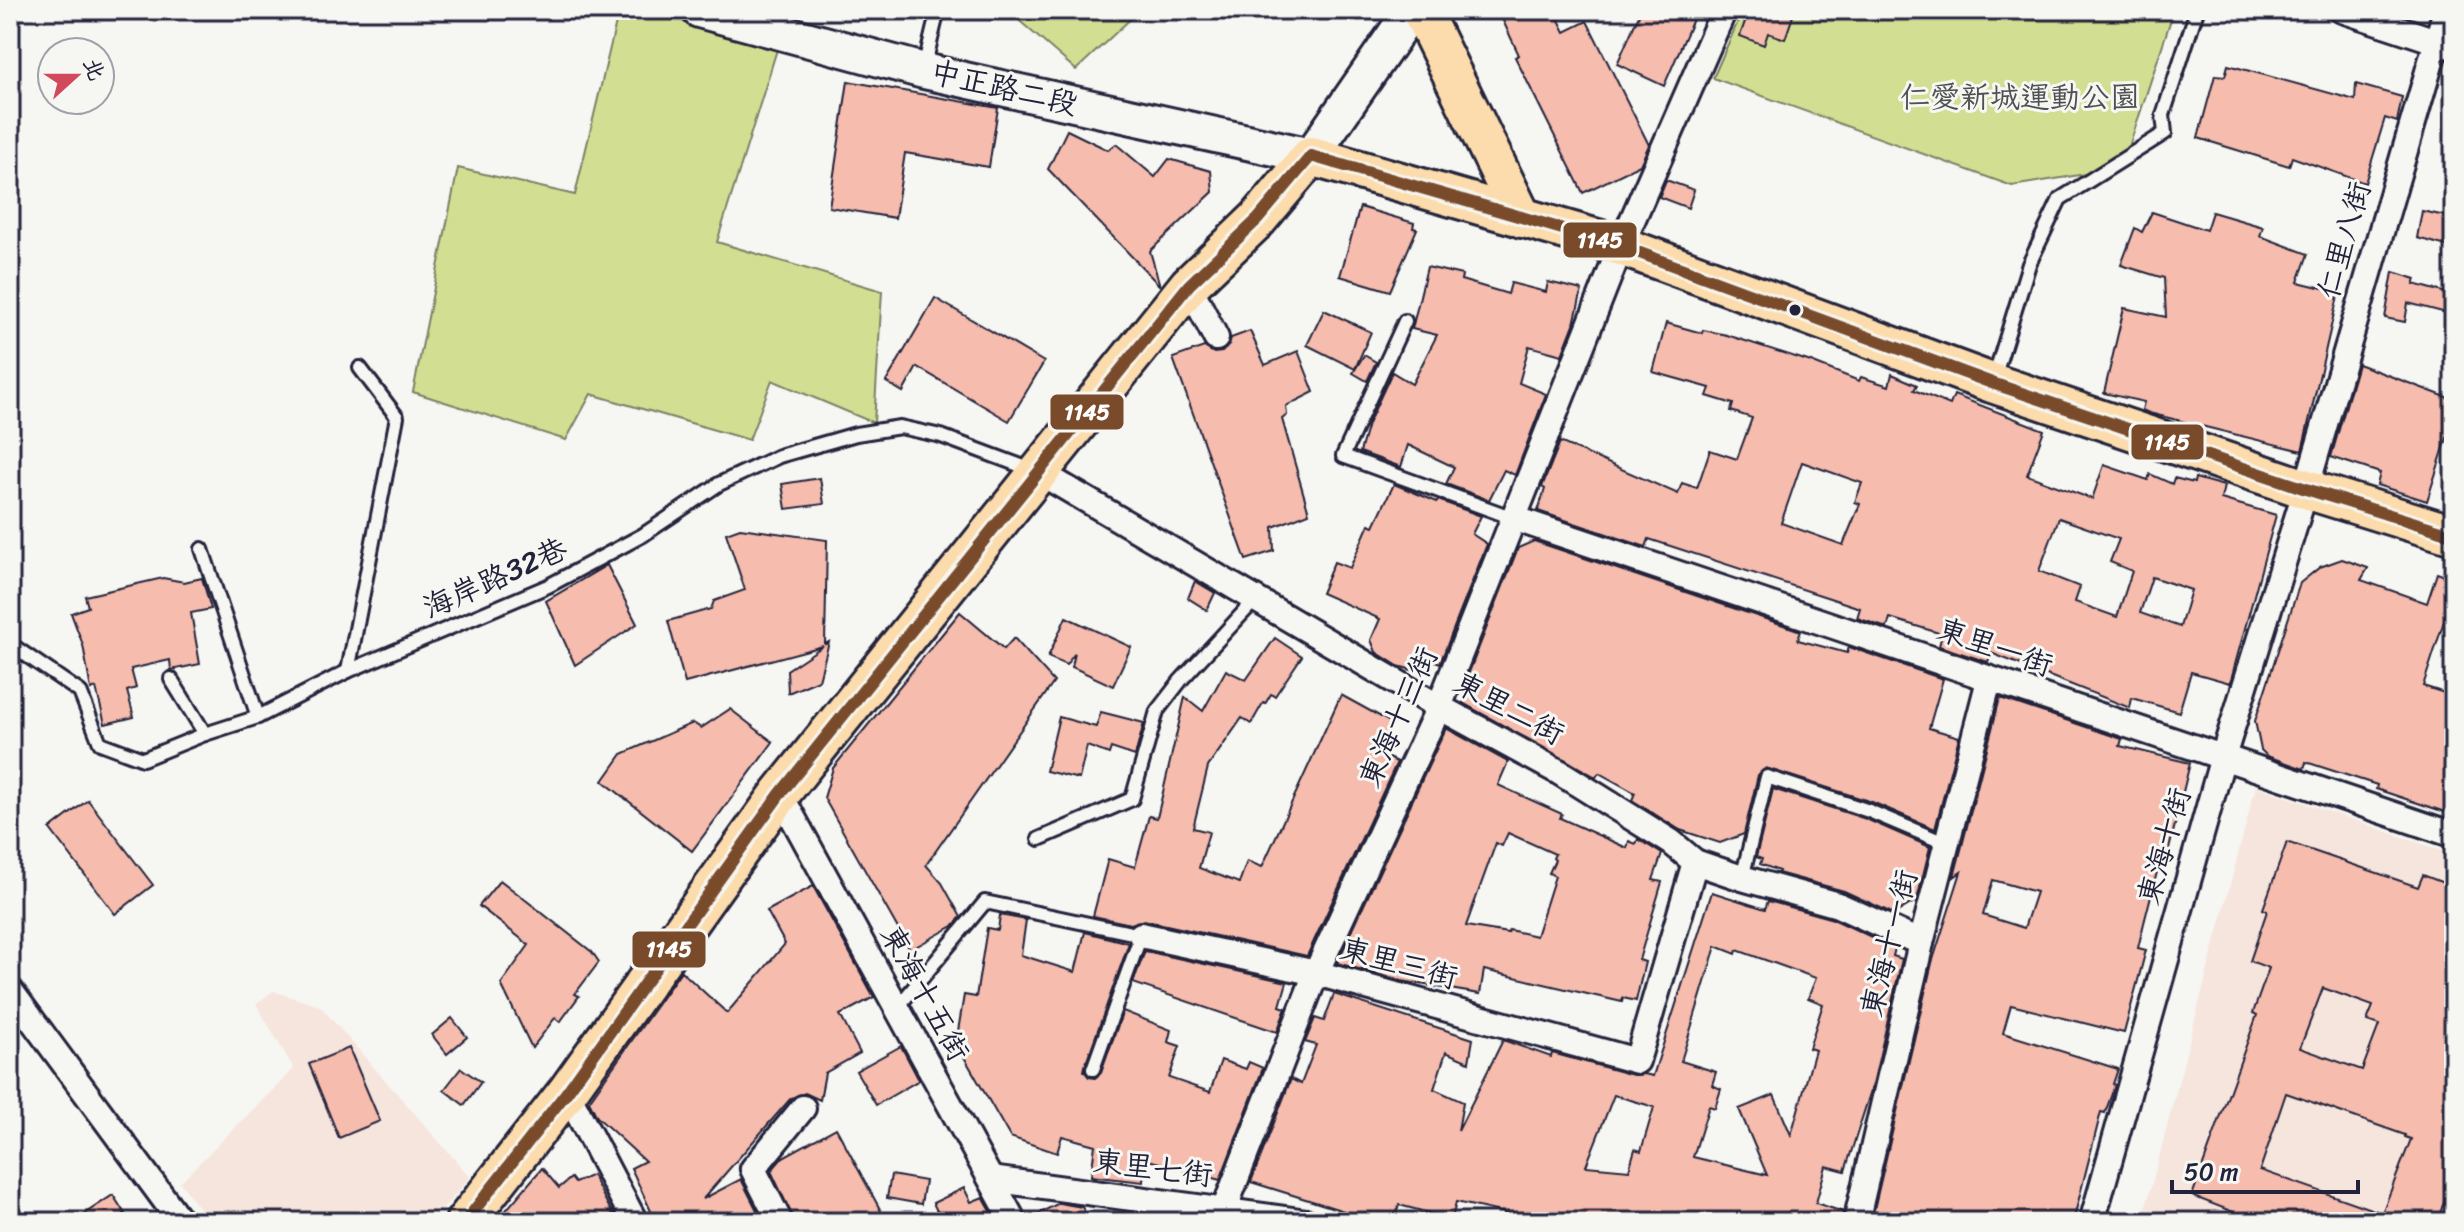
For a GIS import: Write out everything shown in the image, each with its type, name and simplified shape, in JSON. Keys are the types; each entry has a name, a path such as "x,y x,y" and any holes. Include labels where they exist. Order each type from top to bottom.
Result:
{"main road":[{"path":"1421,10 1522,218"},
{"path":"465,1222 567,1092 780,794 1189,285 1258,219 1311,156 1621,246 1992,383 2306,489 2454,535"}],"street":[{"name":"中正路二段","path":"699,10 924,71 1311,156"},
{"path":"1311,156 1412,10"},
{"name":"東海十三街","path":"1224,1210 1316,973 1439,707 1516,519 1621,246 1724,10"},
{"path":"2342,10 2446,44"},
{"name":"仁里八街","path":"2306,489 2446,44 2446,10"},
{"path":"1189,285 1216,338"},
{"name":"東里二街","path":"1039,472 1439,707 1559,772 1671,842 1695,862 1838,905 1921,943"},
{"name":"東海十街","path":"2092,1222 2223,757 2306,489"},
{"name":"東里一街","path":"1516,519 2454,835"},
{"name":"東海十一街","path":"1856,1222 1921,943 1989,680"},
{"name":"東海十五街","path":"780,794 1014,1222"},
{"name":"東里三街","path":"1141,935 1316,973 1637,1061 1695,862"},
{"path":"10,990 181,1222"},
{"path":"567,1092 635,1222"},
{"path":"780,1222 753,1169 803,1108"},
{"name":"東里七街","path":"991,1179 1307,1222"}],"lane":[{"path":"924,71 938,10"},
{"path":"1992,383 2029,264 2060,199 2165,133 2163,115 2197,10"},
{"path":"1405,321 1343,456 1516,519"},
{"path":"348,671 397,417 360,368"},
{"name":"海岸路32巷","path":"10,644 80,692 100,743 143,759 258,717 348,671 548,586 643,535 719,484 779,456 856,434 900,427 941,436 1039,472"},
{"path":"202,549 258,717"},
{"path":"1039,839 1132,799 1157,711 1181,680 1255,600"},
{"path":"171,679 205,734"},
{"path":"1742,878 1767,777 1869,811 1947,844"},
{"path":"897,1008 985,902 1141,935 1093,1069"}],"shaded area":[{"path":"2256,786 2454,855 2454,1222 2142,1222"},
{"path":"273,991 320,1006 470,1177 432,1222 209,1222 180,1182 294,1069 256,1004"}],"green space":[{"path":"619,10 635,10 779,43 717,242 882,291 874,423 772,380 749,440 591,394 566,440 413,392 458,168 575,195"},
{"path":"1007,10 1140,10 1076,70"},
{"name":"仁愛新城運動公園","path":"1743,10 2174,10 2122,168 2012,186 1713,78"}],"building":[{"path":"1498,10 1554,10 1565,32 1587,21 1649,145 1640,165 1583,193 1515,57 1519,55"},
{"path":"1641,10 1697,10 1664,86 1617,64"},
{"path":"1749,10 1795,10 1785,39 1768,33 1764,45 1740,36"},
{"path":"2228,65 2355,100 2356,84 2402,97 2397,122 2385,118 2365,183 2292,157 2289,166 2198,138 2215,75 2225,76"},
{"path":"848,81 998,108 989,167 905,153 895,218 829,207"},
{"path":"1067,130 1108,150 1116,144 1155,177 1169,159 1211,171 1213,192 1150,251 1160,286 1048,169"},
{"path":"1666,180 1694,190 1688,208 1659,197"},
{"path":"1360,207 1414,223 1413,228 1417,229 1390,291 1340,276"},
{"path":"2422,211 2454,220 2454,248 2417,238"},
{"path":"2152,212 2206,230 2212,212 2263,227 2260,236 2308,254 2298,282 2339,292 2302,451 2149,413 2142,410 2144,402 2104,393 2124,308 2166,317 2164,278 2121,265 2135,228 2142,232"},
{"path":"1427,267 1462,275 1461,280 1508,294 1511,283 1546,292 1548,282 1582,290 1562,355 1529,346 1519,383 1546,394 1515,475 1504,470 1489,500 1446,484 1454,467 1408,445 1401,467 1360,452 1368,424 1392,372 1412,384 1437,335 1412,329"},
{"path":"2393,272 2416,279 2414,284 2454,295 2454,315 2408,303 2405,322 2385,318"},
{"path":"935,298 1044,362 1009,421 917,367 903,392 886,382"},
{"path":"1324,310 1371,332 1355,369 1307,345"},
{"path":"1666,323 1702,333 1703,330 1811,362 1859,381 1861,377 1889,386 1892,374 1917,385 1914,390 1950,405 1954,395 2044,430 2027,475 2092,499 2104,465 2148,480 2150,474 2172,484 2174,478 2194,483 2195,478 2224,486 2221,499 2276,515 2230,683 2191,672 2179,712 2132,698 2130,708 1991,653 1988,662 1939,646 1942,634 1890,618 1887,628 1857,618 1860,608 1649,539 1646,547 1538,511 1545,489 1542,487 1560,442 1678,494 1682,483 1697,488 1710,450 1737,459 1752,418 1731,411 1733,404 1707,396 1710,388 1653,372","holes":["1802,462 1862,483 1855,502 1860,504 1843,545 1781,523","2059,518 2119,539 2110,562 2132,571 2117,617 2075,602 2080,587 2039,571","2152,577 2191,590 2180,627 2140,613"]},
{"path":"1250,331 1265,365 1298,351 1314,392 1286,406 1287,415 1282,419 1309,513 1273,527 1274,551 1246,560 1173,358 1204,347 1214,353 1222,352 1231,338"},
{"path":"1364,355 1376,362 1367,381 1353,373"},
{"path":"2358,364 2454,400 2454,416 2427,501 2377,485 2380,473 2331,457"},
{"path":"820,478 824,504 786,509 782,484"},
{"path":"1394,484 1481,516 1472,534 1487,544 1440,663 1428,658 1423,673 1398,666 1376,652 1371,640 1380,619 1321,593 1334,562 1350,568 1369,524 1374,526"},
{"path":"740,528 827,540 825,644 829,642 819,680 788,693 787,670 823,646 685,683 668,621 711,609 714,601 745,590 726,533"},
{"path":"1534,541 1801,631 1798,640 1847,653 1849,647 1943,679 1929,728 1959,737 1935,829 1872,802 1766,768 1758,775 1744,834 1720,843 1680,830 1632,800 1635,793 1599,773 1596,777 1463,703 1475,678 1468,675 1518,548"},
{"path":"2342,559 2368,568 2361,580 2427,603 2437,573 2454,579 2454,618 2446,615 2423,686 2454,696 2454,815 2306,762 2304,769 2267,756 2261,750 2255,721 2300,583 2320,567"},
{"path":"607,565 637,624 575,665 546,601"},
{"path":"163,578 184,582 202,578 211,609 191,613 200,664 171,670 170,660 131,669 136,688 127,691 134,717 105,724 96,688 91,690 83,645 71,613 88,607 85,596"},
{"path":"1195,581 1215,593 1207,610 1188,598"},
{"path":"960,612 1004,649 1014,638 1054,682 926,865 942,883 961,917 953,926 910,950 824,798 833,768"},
{"path":"1066,617 1131,647 1113,686 1072,667 1075,653 1066,665 1048,657"},
{"path":"1275,638 1302,656 1275,696 1271,694 1263,703 1251,724 1242,718 1208,767 1193,828 1209,832 1199,868 1239,883 1247,861 1262,867 1341,695 1392,723 1377,753 1397,762 1307,956 1144,920 1131,924 1093,916 1108,859 1135,867 1149,816 1157,818 1185,697 1203,711 1226,670 1246,680"},
{"path":"2000,698 2122,739 2120,746 2190,763 2164,870 2158,868 2144,923 2138,948 2146,950 2124,1033 2011,1005 2003,1033 2118,1069 2105,1113 2101,1112 2073,1222 1871,1222 1932,963 1961,872 1954,877","holes":["1993,880 2036,892 2024,928 1983,915"]},
{"path":"730,709 773,742 692,851 603,781 622,754 693,723 701,728"},
{"path":"1101,712 1144,723 1135,756 1111,748 1109,754 1087,746 1079,779 1046,771 1059,717 1096,727"},
{"path":"1446,728 1508,762 1498,785 1562,814 1560,818 1627,848 1629,841 1636,844 1638,839 1662,854 1653,880 1662,882 1639,960 1645,962 1636,1001 1623,998 1622,1002 1484,970 1480,994 1402,981 1337,963","holes":["1508,833 1555,854 1549,873 1555,876 1536,936 1466,926 1496,843 1502,846"]},
{"path":"1773,789 1866,819 1930,847 1917,900 1894,914 1844,891 1778,873 1760,864 1762,859 1756,857"},
{"path":"88,800 153,885 115,914 50,829"},
{"path":"2287,842 2418,887 2423,875 2454,887 2454,1173 2437,1222 2247,1222 2249,1218 2192,1196 2257,1015 2253,1013 2269,968 2250,961 2267,911 2263,909","holes":["2323,988 2373,1006 2367,1021 2379,1025 2362,1070 2300,1048","2286,1093 2411,1139 2382,1213 2260,1170"]},
{"path":"500,880 592,952 599,962 575,994 579,996 560,1022 555,1018 532,1048 501,984 529,945 479,906"},
{"path":"813,886 874,997 840,1015 860,1053 825,1073 820,1100 805,1093 791,1098 703,1199 741,1179 763,1222 656,1222 631,1168 645,1161 597,1117 589,1101 681,971 727,1013 785,944 767,911"},
{"path":"1712,892 1765,909 1768,901 1833,919 1895,948 1893,956 1902,959 1873,1084 1845,1171 1826,1166 1816,1203 1843,1212 1841,1222 1544,1222 1456,1202 1452,1219 1399,1205 1394,1222 1379,1222 1251,1182 1291,1079 1301,1084 1316,1045 1305,1042 1315,1018 1324,1021 1334,994 1473,1039 1469,1062 1446,1052 1434,1089 1463,1102 1458,1131 1503,1040 1551,1057 1552,1053 1633,1075 1653,1076","holes":["1716,946 1736,954 1737,950 1816,978 1808,998 1823,1004 1809,1048 1815,1050 1791,1135 1774,1095 1739,1109 1767,1175 1693,1157 1709,1106 1715,1108 1721,1089 1712,1085 1716,1072 1681,1061","1614,1095 1654,1107 1641,1151 1635,1149 1629,1170 1586,1166"]},
{"path":"1000,915 1026,920 1021,955 1075,972 1085,932 1129,943 1085,1066 1084,1071 1089,1077 1095,1078 1101,1073 1123,1011 1171,1030 1168,1042 1180,1046 1169,1078 1210,1092 1221,1060 1246,1069 1249,1062 1263,1068 1220,1180 1145,1159 1143,1182 1091,1176 1095,1145 1062,1136 1057,1153 1010,1137 956,1043 964,995 976,997 987,928 998,930"},
{"path":"1145,951 1287,982 1280,1006 1286,1008 1277,1032 1133,983"},
{"path":"452,1018 467,1037 447,1054 432,1035"},
{"path":"901,1046 919,1080 876,1105 856,1071"},
{"path":"349,1048 380,1121 339,1138 309,1064"},
{"path":"461,1068 481,1082 464,1105 444,1090"},
{"path":"836,1128 887,1222 795,1222 771,1171 783,1157"},
{"path":"542,1168 559,1188 571,1178 575,1183 592,1175 617,1222 496,1222"},
{"path":"891,1175 925,1181 921,1204 887,1198"},
{"path":"964,1188 971,1202 983,1197 997,1222 930,1222 940,1217 933,1203"},
{"path":"113,1195 125,1214 113,1222 72,1222"},
{"path":"1059,1203 1082,1207 1090,1222 1029,1222 1028,1219"}],"transit line":[{"name":"1145","path":"1311,156 1621,246 1992,383 2306,489 2454,535"},
{"name":"1145","path":"465,1222 567,1092 780,794 1189,285 1258,219 1311,156"}]}
